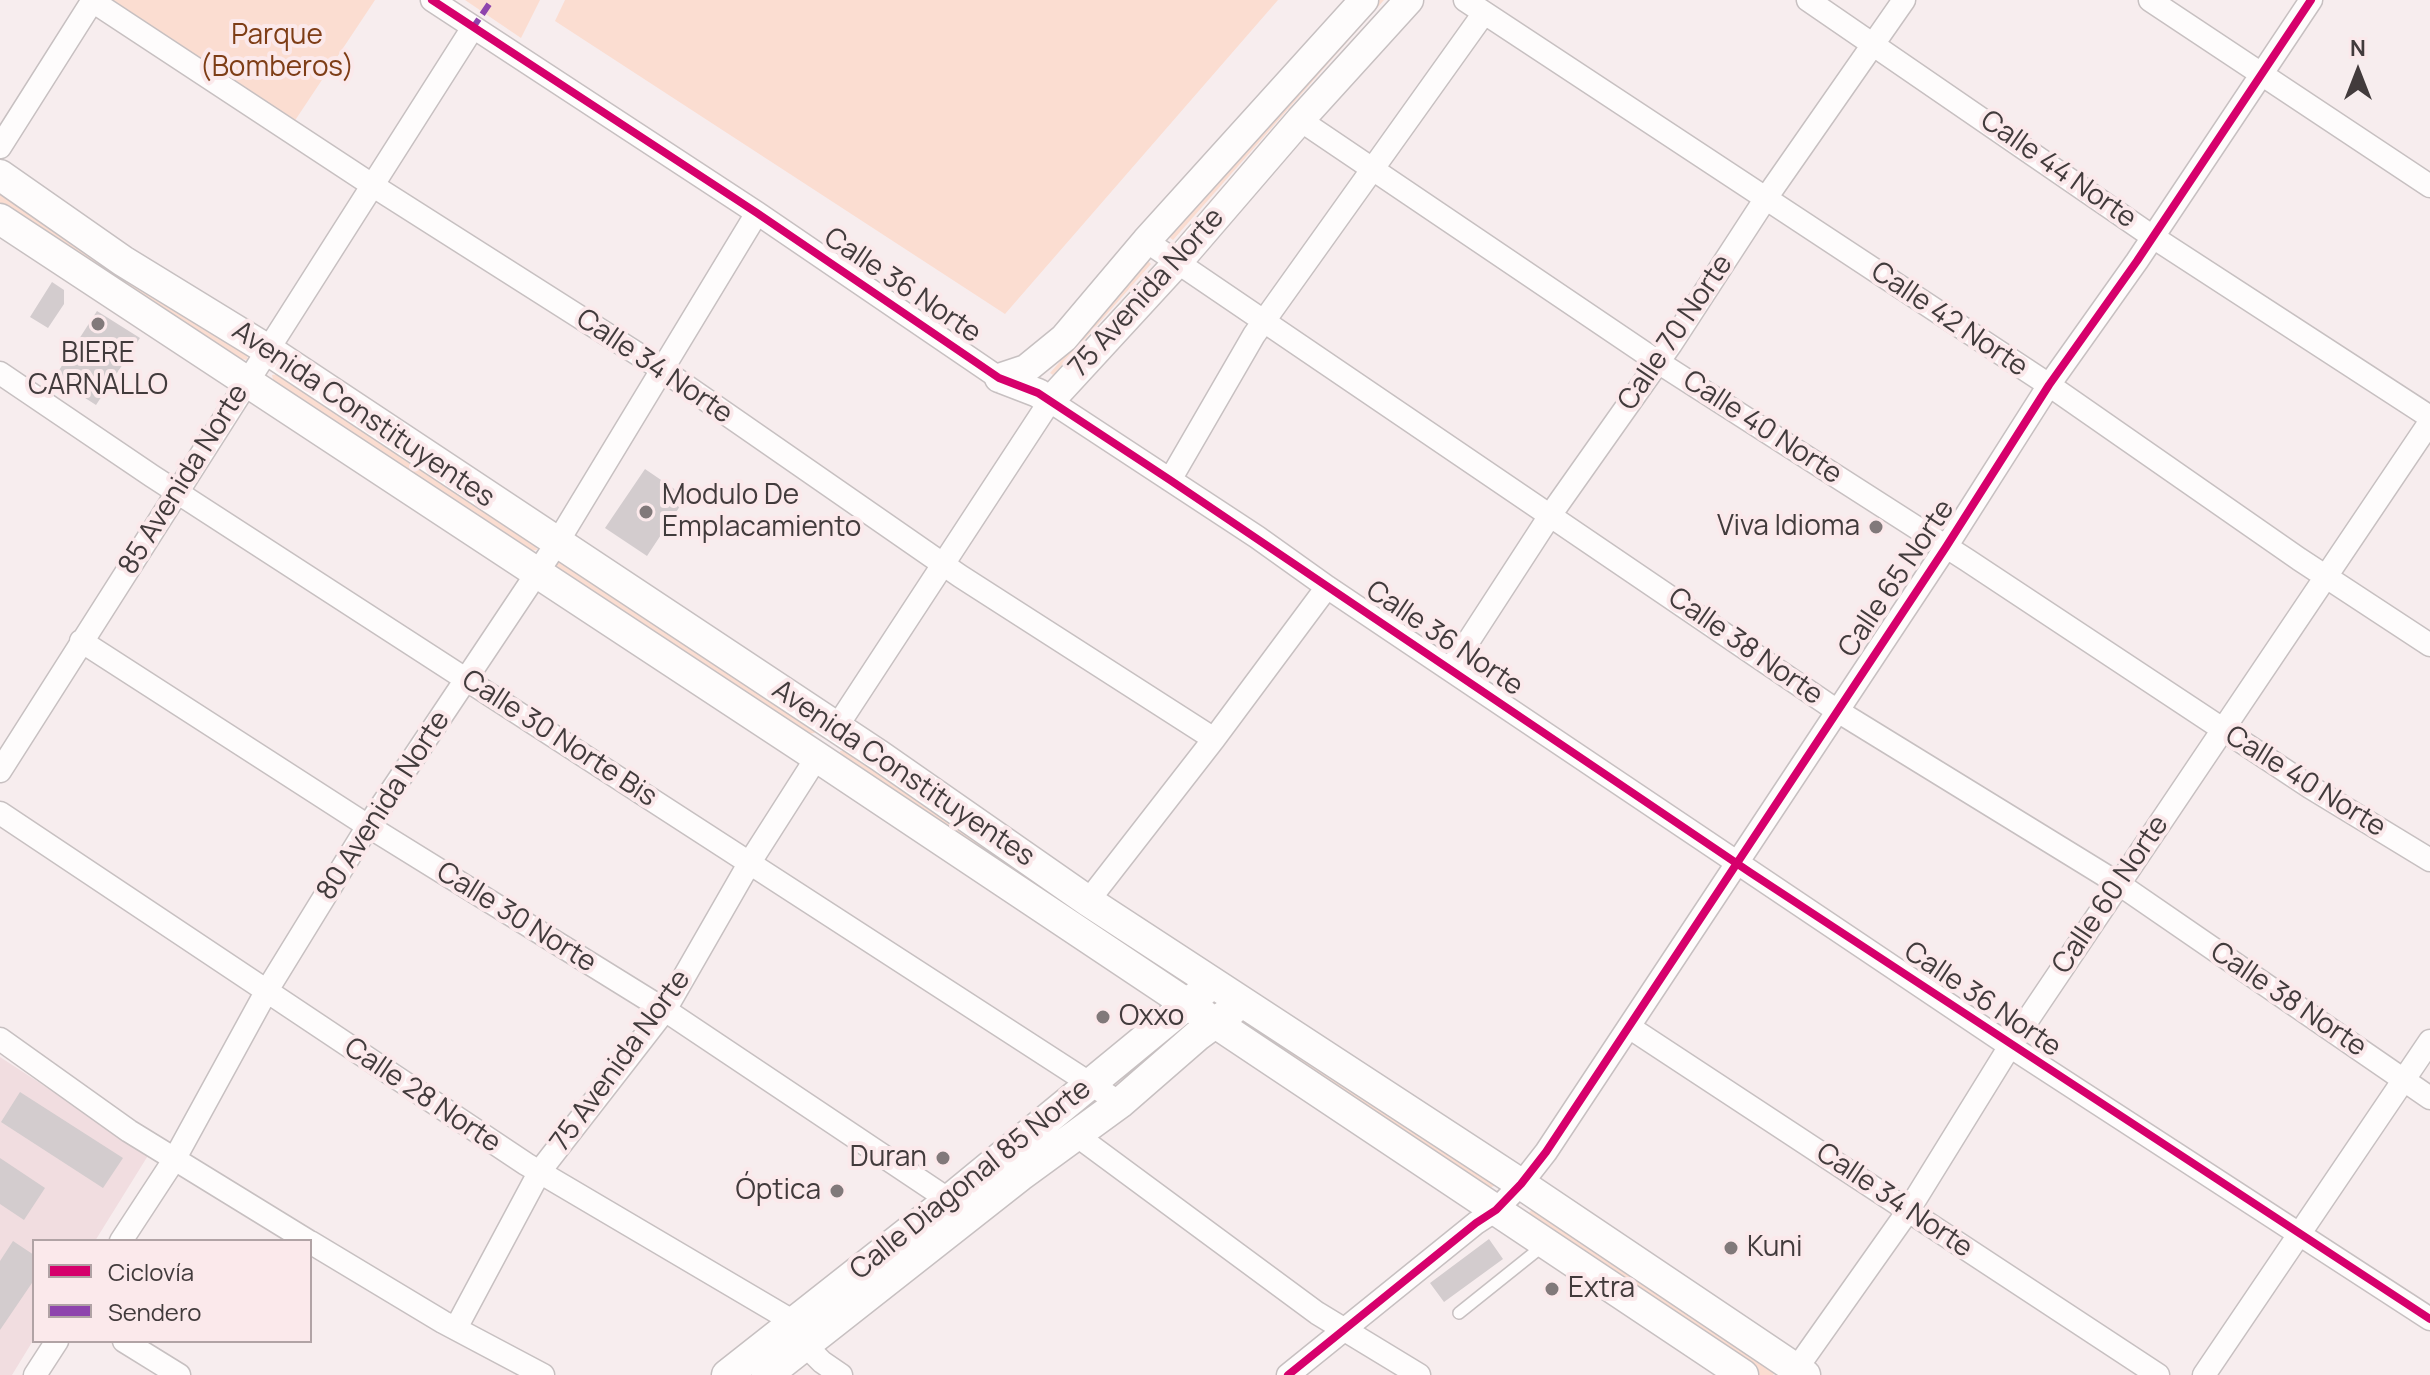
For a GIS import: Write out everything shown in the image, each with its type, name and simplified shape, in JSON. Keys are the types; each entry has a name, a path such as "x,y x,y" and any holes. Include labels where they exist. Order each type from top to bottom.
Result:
{"main road":[{"name":"Avenida Constituyentes","path":"0,175 123,261 268,350 836,728 1088,901 1521,1184 1798,1373"},
{"name":"Avenida Constituyentes","path":"0,219 817,757 1743,1375"},
{"name":"Calle Diagonal 85 Norte","path":"767,1375 800,1333 949,1200 1213,983"},
{"name":"Calle Diagonal 85 Norte","path":"727,1375 800,1333 1076,1135 1243,1002"}],"street":[{"path":"0,147 92,0"},
{"name":"Calle 34 Norte","path":"92,0 372,185 663,370 942,563 1214,739"},
{"name":"Calle 36 Norte","path":"432,0 757,213 999,378 1038,393 1170,480 2010,1046 2430,1319"},
{"name":"75 Avenida Norte","path":"999,378 1026,369 1064,338 1146,241 1364,0"},
{"name":"75 Avenida Norte","path":"836,728 1050,401 1177,263 1409,0"},
{"name":"Calle 44 Norte","path":"1808,0 2153,237 2430,419"},
{"name":"Calle 70 Norte","path":"1451,668 1551,514 1904,0"},
{"path":"2150,0 2430,186"},
{"name":"Calle 65 Norte","path":"1288,1375 1496,1210 1521,1184 1629,1027 1946,547 2049,385 2153,237 2311,0"},
{"path":"1170,480 1254,335 1373,169 1475,6"},
{"name":"Calle 42 Norte","path":"1475,6 2049,385 2430,645"},
{"name":"85 Avenida Norte","path":"0,771 472,29"},
{"name":"Calle 40 Norte","path":"1300,120 1658,362 2222,729 2430,860"},
{"name":"80 Avenida Norte","path":"122,1239 174,1160 266,992 368,826 557,543 757,213"},
{"name":"Calle 38 Norte","path":"1146,241 1836,710 2119,884 2430,1098"},
{"name":"Calle 30 Norte Bis","path":"0,373 1120,1103"},
{"name":"Calle 60 Norte","path":"1798,1373 1908,1211 2010,1046 2430,419"},
{"path":"1088,901 1327,587"},
{"name":"Calle 30 Norte","path":"81,641 368,826 665,1010 949,1200"},
{"name":"75 Avenida Norte","path":"456,1328 540,1171 665,1010 750,862 817,757"},
{"name":"Calle 28 Norte","path":"0,813 540,1171 800,1333 822,1362 841,1375"},
{"name":"Calle 34 Norte","path":"1629,1027 2158,1375"},
{"path":"0,1039 174,1160 304,1239"},
{"path":"2204,1375 2430,1041"},
{"path":"1076,1135 1343,1331 1419,1375"},
{"path":"312,1244 543,1375"},
{"path":"35,1375 56,1343"},
{"path":"127,1343 179,1375"}],"lane":[{"path":"1459,1313 1544,1244"}],"shaded area":[{"path":"0,1057 149,1154 96,1239 32,1239 32,1342 12,1375 0,1375"}],"green space":[{"name":"Parque (Bomberos)","path":"109,0 375,0 292,125"},
{"path":"465,0 540,0 521,38"},
{"path":"565,0 1278,0 1005,314 555,21"},
{"path":"1377,0 1384,0 1173,240 1169,237"},
{"path":"0,191 246,352 248,360 235,358 0,204"},
{"path":"1148,261 1151,264 1053,375 1050,373"},
{"path":"280,374 536,543 537,550 528,551 274,384 272,375"},
{"path":"562,562 810,724 815,733 805,734 556,570 557,563"},
{"path":"848,750 1185,974 1184,983 1176,983 841,760 840,751"},
{"path":"1248,1022 1493,1178 1494,1186 1486,1189 1248,1031"},
{"path":"1532,1209 1776,1371 1773,1375 1759,1375 1525,1218"}],"building":[{"path":"52,282 64,290 64,304 48,328 30,317"},
{"path":"97,311 140,338 96,405 54,378"},
{"name":"Modulo De Emplacamiento","path":"645,469 686,497 647,556 605,528"},
{"path":"20,1092 123,1158 103,1188 1,1122"},
{"path":"0,1158 45,1188 24,1220 0,1204"},
{"path":"1489,1239 1503,1259 1444,1302 1430,1283"},
{"path":"13,1241 32,1254 32,1283 0,1330 0,1261"}],"marked path":[{"path":"472,29 492,0"}],"cycle path":[{"path":"432,0 757,213 999,378 1038,393 1170,480 1751,873 2430,1319"},
{"path":"1288,1375 1496,1210 1546,1152 1946,547 2049,385 2137,261 2311,0"}],"place":[{"name":"BIERE CARNALLO","path":"98,324"},
{"name":"Modulo De Emplacamiento","path":"646,512"},
{"name":"Viva Idioma","path":"1876,527"},
{"name":"Oxxo","path":"1103,1017"},
{"name":"Duran","path":"943,1158"},
{"name":"Óptica","path":"837,1191"},
{"name":"Kuni","path":"1731,1248"},
{"name":"Extra","path":"1552,1289"}]}
